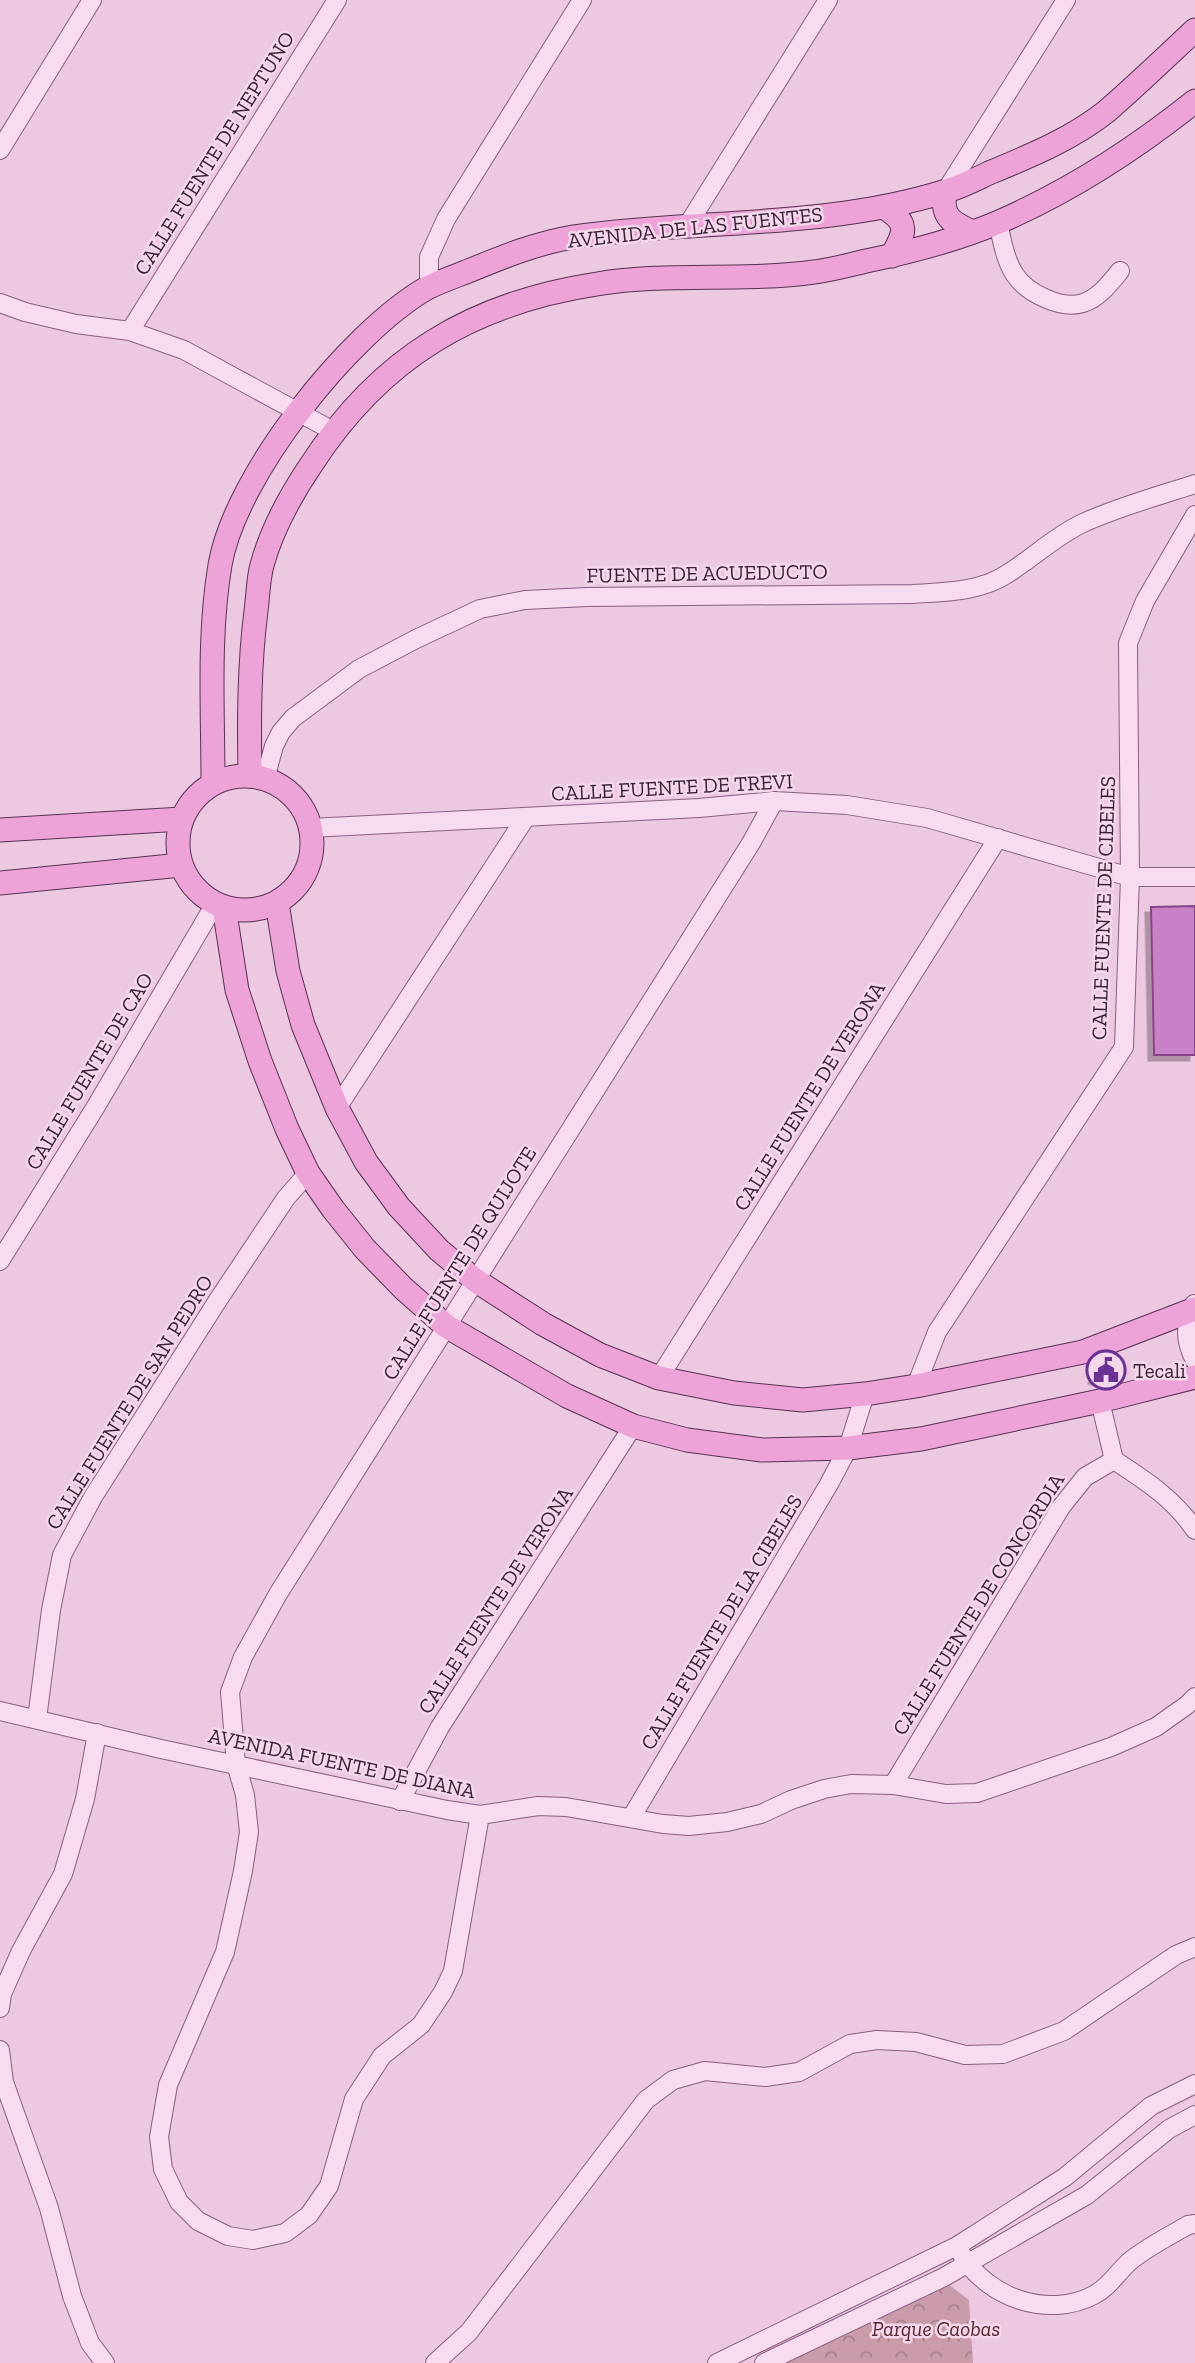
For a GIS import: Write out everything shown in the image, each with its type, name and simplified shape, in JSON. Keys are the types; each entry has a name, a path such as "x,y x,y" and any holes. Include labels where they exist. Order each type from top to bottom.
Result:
{"main road":[{"name":"AVENIDA DE LAS FUENTES","path":"213,783 214,618 220,562 240,506 299,412 359,341 399,306 429,287 502,257 569,238 884,207 945,192 1049,148 1104,113 1195,30"},
{"path":"258,778 250,657 261,567 275,528 296,488 333,431 370,390 436,338 479,316 524,301 600,283 649,279 726,279 815,272 892,256 972,232 998,223 1084,178 1123,155 1195,101"},
{"path":"945,192 944,210 947,217 972,232"},
{"path":"884,207 902,222 904,229 892,256"},
{"path":"231,777 258,778 281,787 294,798 304,812 312,845 310,863 291,893 277,903 242,911 220,906 201,894 189,881 181,865 177,842 182,819 194,798 213,783 231,777"},
{"path":"0,830 182,819"},
{"path":"0,883 181,865"},
{"path":"277,903 288,971 303,1025 337,1108 366,1162 399,1207 439,1250 475,1280 543,1324 600,1355 659,1378 734,1393 803,1400 916,1386 1083,1352 1194,1306"},
{"path":"220,906 241,1002 260,1061 286,1129 308,1172 333,1209 365,1249 404,1289 446,1326 568,1396 633,1426 687,1440 762,1450 848,1448 921,1439 1100,1401 1195,1377"}],"street":[{"path":"0,150 92,0"},
{"name":"CALLE FUENTE DE NEPTUNO","path":"130,331 337,0"},
{"path":"429,287 429,257 446,219 582,0"},
{"path":"687,226 828,0"},
{"path":"945,192 1066,0"},
{"path":"998,223 1008,262 1014,273 1020,282 1042,296 1070,305 1083,303 1102,291 1120,271"},
{"path":"0,303 25,313 76,324 130,331 184,350 333,431"},
{"name":"FUENTE DE ACUEDUCTO","path":"258,778 281,732 293,718 359,669 480,609 525,600 587,597 913,594 963,591 1005,576 1042,548 1082,524 1195,484"},
{"name":"CALLE FUENTE DE CIBELES","path":"916,1386 937,1332 1124,1047 1130,877 1128,643 1145,601 1195,515"},
{"name":"CALLE FUENTE DE TREVI","path":"310,828 699,808 774,801 847,806 927,818 1130,877 1195,877"},
{"name":"CALLE FUENTE DE QUIJOTE","path":"480,1815 453,1971 443,1992 421,2025 382,2056 354,2099 329,2186 309,2215 285,2234 253,2240 228,2236 198,2221 179,2202 163,2169 159,2137 168,2085 225,1952 243,1871 249,1832 245,1795 236,1764 230,1692 243,1657 278,1594 744,855 774,801"},
{"path":"337,1108 526,817"},
{"name":"CALLE FUENTE DE VERONA","path":"659,1378 998,838"},
{"name":"CALLE FUENTE DE CAO","path":"0,1261 220,906"},
{"name":"CALLE FUENTE DE SAN PEDRO","path":"37,1719 51,1610 62,1555 93,1497 218,1300 286,1198 308,1172"},
{"path":"1194,1306 1187,1327 1187,1343 1195,1360"},
{"name":"CALLE FUENTE DE LA CIBELES","path":"631,1818 829,1484 848,1448 865,1394"},
{"path":"1100,1401 1114,1461 1156,1487 1195,1530"},
{"name":"CALLE FUENTE DE VERONA","path":"400,1801 440,1727 633,1426"},
{"name":"CALLE FUENTE DE CONCORDIA","path":"893,1785 1061,1507 1084,1477 1114,1461"},
{"name":"AVENIDA FUENTE DE DIANA","path":"0,1712 400,1801 480,1815 538,1806 566,1807 689,1826 727,1822 761,1814 791,1800 850,1784 893,1785 946,1794 977,1793 1111,1747 1156,1727 1195,1697"},
{"path":"0,2008 2,1994 21,1951 63,1874 85,1799 97,1733"},
{"path":"435,2363 469,2332 646,2100 673,2080 705,2071 765,2077 799,2072 850,2044 877,2039 916,2042 965,2055 1003,2054 1064,2031 1176,1955 1195,1947"},
{"path":"0,2050 4,2082 49,2208 72,2296 90,2343 105,2363"},
{"path":"717,2363 957,2246 1065,2177 1151,2106 1195,2084"},
{"path":"764,2363 968,2264 1087,2195 1168,2129 1195,2115"},
{"path":"957,2246 968,2264 988,2284 1013,2298 1041,2304 1069,2303 1096,2294 1129,2262 1188,2225 1195,2224"}],"green space":[{"name":"Parque Caobas","path":"947,2283 969,2300 973,2363 783,2363"}],"building":[{"path":"1195,906 1195,1055 1154,1055 1151,907"},
{"name":"Tecali","path":"1105,1359 1117,1363 1110,1383 1094,1378 1100,1361"}],"place":[{"name":"Tecali","path":"1106,1370"}]}
